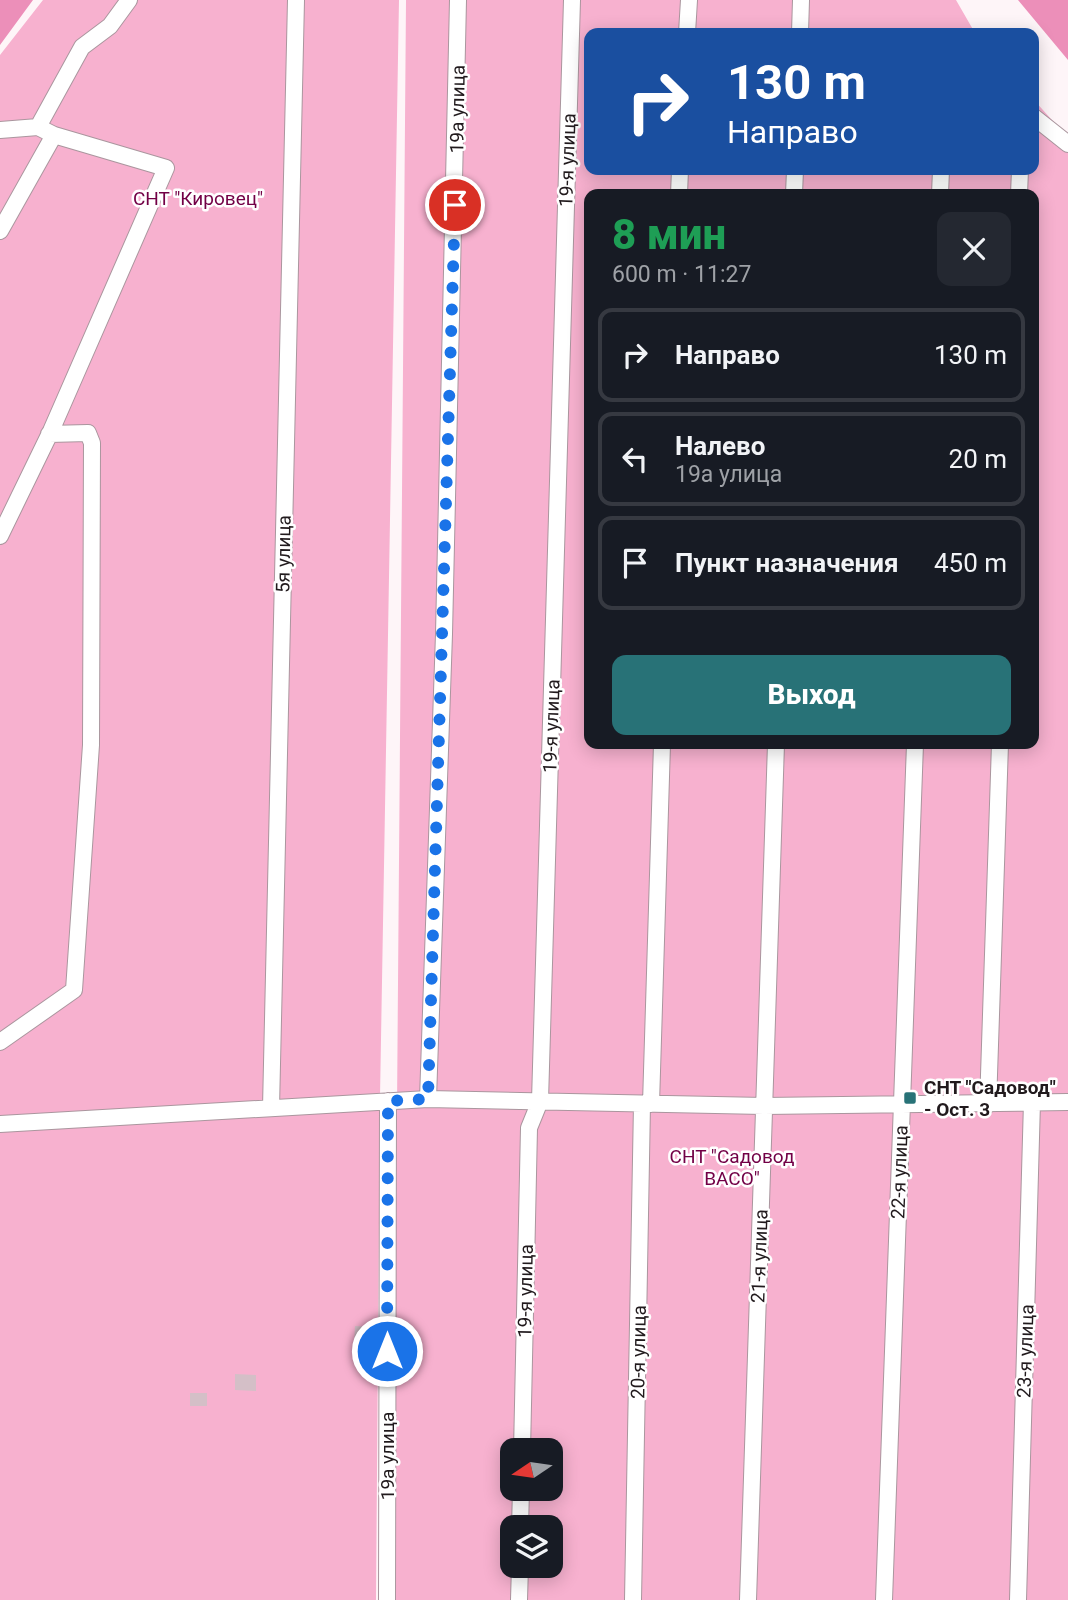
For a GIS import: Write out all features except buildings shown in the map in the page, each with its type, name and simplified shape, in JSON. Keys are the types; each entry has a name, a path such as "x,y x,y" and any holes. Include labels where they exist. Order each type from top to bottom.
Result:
{"street":[{"path":"38,127 82,47 110,26 130,0"},
{"name":"5я улица","path":"271,1108 296,0"},
{"name":"19а улица","path":"428,1099 444,647 458,0"},
{"name":"19-я улица","path":"522,1438 529,1128 540,1101 572,0"},
{"path":"687,28 689,0"},
{"path":"800,28 801,0"},
{"path":"1039,121 1068,144"},
{"path":"0,130 38,127 54,135 166,168 49,434 0,536"},
{"path":"0,231 54,135"},
{"path":"0,1042 74,990 91,745 92,443 88,433 49,434"},
{"name":"20-я улица","path":"633,1600 647,1104 662,749"},
{"name":"21-я улица","path":"748,1600 776,749"},
{"name":"22-я улица","path":"884,1600 915,749"},
{"path":"988,1105 1000,749"},
{"path":"0,1124 428,1099 901,1107 1068,1102"},
{"name":"19а улица","path":"387,1600 388,1101"},
{"name":"23-я улица","path":"1018,1600 1032,1102"},
{"path":"519,1600 520,1578"}],"green space":[{"name":"СНТ \"Кировец\"","path":"43,0 399,0 380,1097 376,1600 0,1600 0,55"},
{"name":"СНТ \"Садовод ВАСО\"","path":"406,0 956,0 972,28 584,28 584,175 1039,175 1039,106 1068,138 1068,1600 393,1600"}],"shaded area":[{"path":"0,0 33,0 0,45"},
{"path":"1018,0 1068,0 1068,60"}],"place":[{"name":"СНТ \"Садовод\" - Ост. 3","path":"910,1098"}],"route":[{"path":"387,1351 388,1101 428,1099 455,205"}]}
